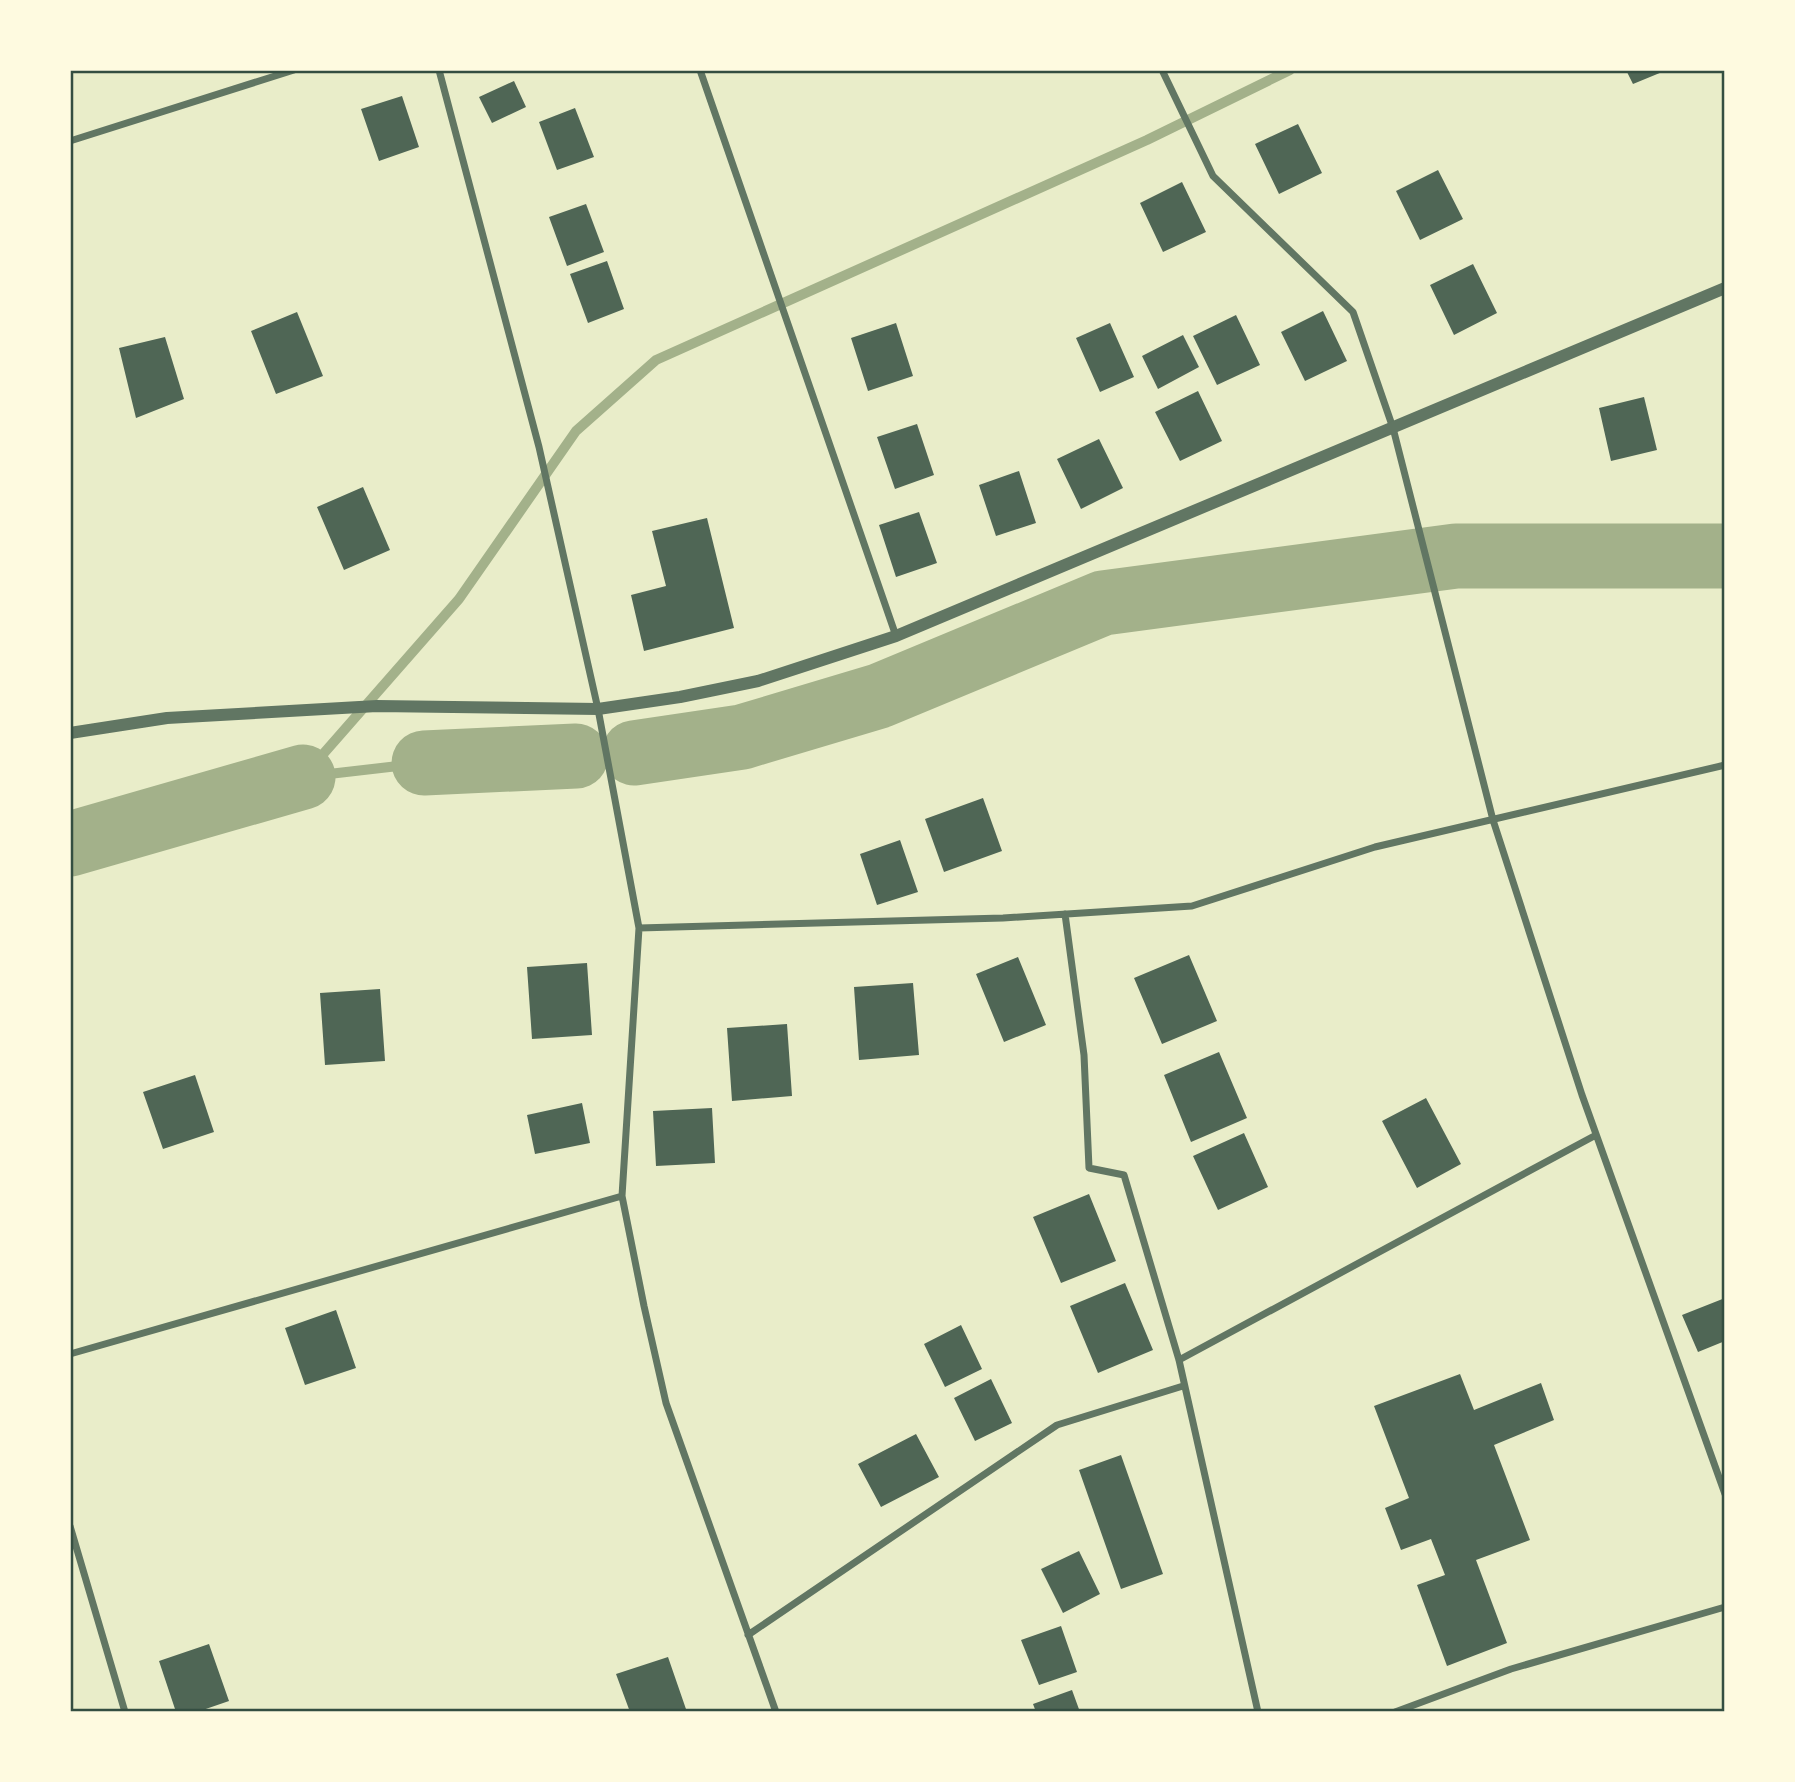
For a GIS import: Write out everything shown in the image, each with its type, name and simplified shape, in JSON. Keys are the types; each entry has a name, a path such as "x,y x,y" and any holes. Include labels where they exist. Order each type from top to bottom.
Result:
{"street":[{"path":"70,141 294,70"},
{"path":"439,70 539,447 598,709 639,928 622,1196 666,1402 776,1712"},
{"path":"699,70 896,636"},
{"path":"1162,70 1213,176 1353,313 1393,428 1493,820 1596,1135 1725,1494"},
{"path":"70,733 167,718 377,706 598,709 680,697 758,681 896,636 1725,288"},
{"path":"639,928 1003,918 1192,906 1375,847 1725,765"},
{"path":"1065,914 1084,1055 1089,1168 1124,1175 1179,1360 1231,1582 1258,1712"},
{"path":"1179,1360 1596,1135"},
{"path":"70,1354 622,1196"},
{"path":"748,1635 1057,1425 1183,1386"},
{"path":"70,1526 125,1712"},
{"path":"1395,1712 1511,1670 1725,1607"}],"building":[{"path":"1626,70 1667,70 1633,84"},
{"path":"514,81 526,107 492,123 479,97"},
{"path":"402,96 419,147 379,161 361,109"},
{"path":"575,108 594,157 557,170 539,122"},
{"path":"1298,124 1322,173 1279,194 1255,144"},
{"path":"1438,170 1463,219 1420,240 1396,191"},
{"path":"1182,182 1206,232 1163,252 1140,203"},
{"path":"586,204 604,252 567,266 549,217"},
{"path":"607,261 624,309 588,323 570,274"},
{"path":"1473,264 1497,313 1454,335 1430,285"},
{"path":"1323,311 1347,361 1305,381 1281,332"},
{"path":"297,312 323,376 276,394 251,331"},
{"path":"1236,315 1260,365 1217,385 1193,336"},
{"path":"896,323 913,376 868,391 851,338"},
{"path":"1110,323 1134,377 1100,392 1076,338"},
{"path":"1183,335 1199,367 1158,389 1142,356"},
{"path":"165,337 184,399 136,418 119,348"},
{"path":"1198,391 1222,441 1180,461 1155,412"},
{"path":"1644,397 1657,450 1611,461 1599,408"},
{"path":"917,424 934,475 895,489 877,437"},
{"path":"1099,439 1123,488 1081,509 1057,459"},
{"path":"1019,471 1036,523 996,536 979,485"},
{"path":"363,487 390,550 344,570 317,507"},
{"path":"919,512 937,563 896,577 879,525"},
{"path":"707,518 734,628 644,651 631,595 666,586 652,531"},
{"path":"983,798 1002,851 944,872 925,819"},
{"path":"900,840 918,892 877,905 860,854"},
{"path":"1189,955 1217,1021 1162,1044 1134,978"},
{"path":"1018,957 1046,1025 1004,1042 976,974"},
{"path":"587,963 592,1035 532,1039 527,967"},
{"path":"913,983 919,1055 859,1060 854,987"},
{"path":"380,989 385,1061 325,1065 320,993"},
{"path":"787,1024 792,1096 732,1101 727,1028"},
{"path":"1219,1052 1247,1118 1191,1142 1164,1075"},
{"path":"195,1075 214,1132 163,1149 143,1092"},
{"path":"1426,1098 1461,1164 1417,1188 1382,1121"},
{"path":"582,1103 590,1143 535,1154 527,1115"},
{"path":"712,1108 715,1163 656,1166 653,1111"},
{"path":"1244,1133 1268,1187 1218,1210 1193,1156"},
{"path":"1089,1194 1116,1261 1061,1283 1033,1217"},
{"path":"1125,1283 1153,1350 1098,1373 1070,1306"},
{"path":"1725,1298 1725,1341 1698,1352 1682,1315"},
{"path":"336,1310 356,1368 305,1385 285,1328"},
{"path":"961,1325 982,1369 945,1387 924,1344"},
{"path":"1460,1374 1474,1410 1541,1383 1554,1420 1494,1445 1530,1540 1476,1560 1507,1643 1447,1666 1417,1585 1445,1575 1431,1539 1401,1550 1385,1508 1409,1498 1374,1406"},
{"path":"991,1379 1012,1423 975,1441 954,1398"},
{"path":"916,1434 939,1477 881,1507 858,1464"},
{"path":"1121,1455 1163,1574 1121,1589 1079,1470"},
{"path":"1079,1551 1100,1594 1063,1613 1041,1569"},
{"path":"1061,1626 1077,1672 1039,1685 1021,1640"},
{"path":"209,1644 229,1701 197,1712 176,1712 159,1661"},
{"path":"668,1657 687,1712 630,1712 616,1674"},
{"path":"1072,1690 1080,1712 1036,1712 1033,1704"}],"waterway":[{"path":"424,763 303,777 459,599 576,431 656,360 1147,140 1290,70"},
{"path":"634,753 742,737 879,696 1103,603 1456,556 1725,556"},
{"path":"424,763 576,756"},
{"path":"70,844 303,777"}]}
